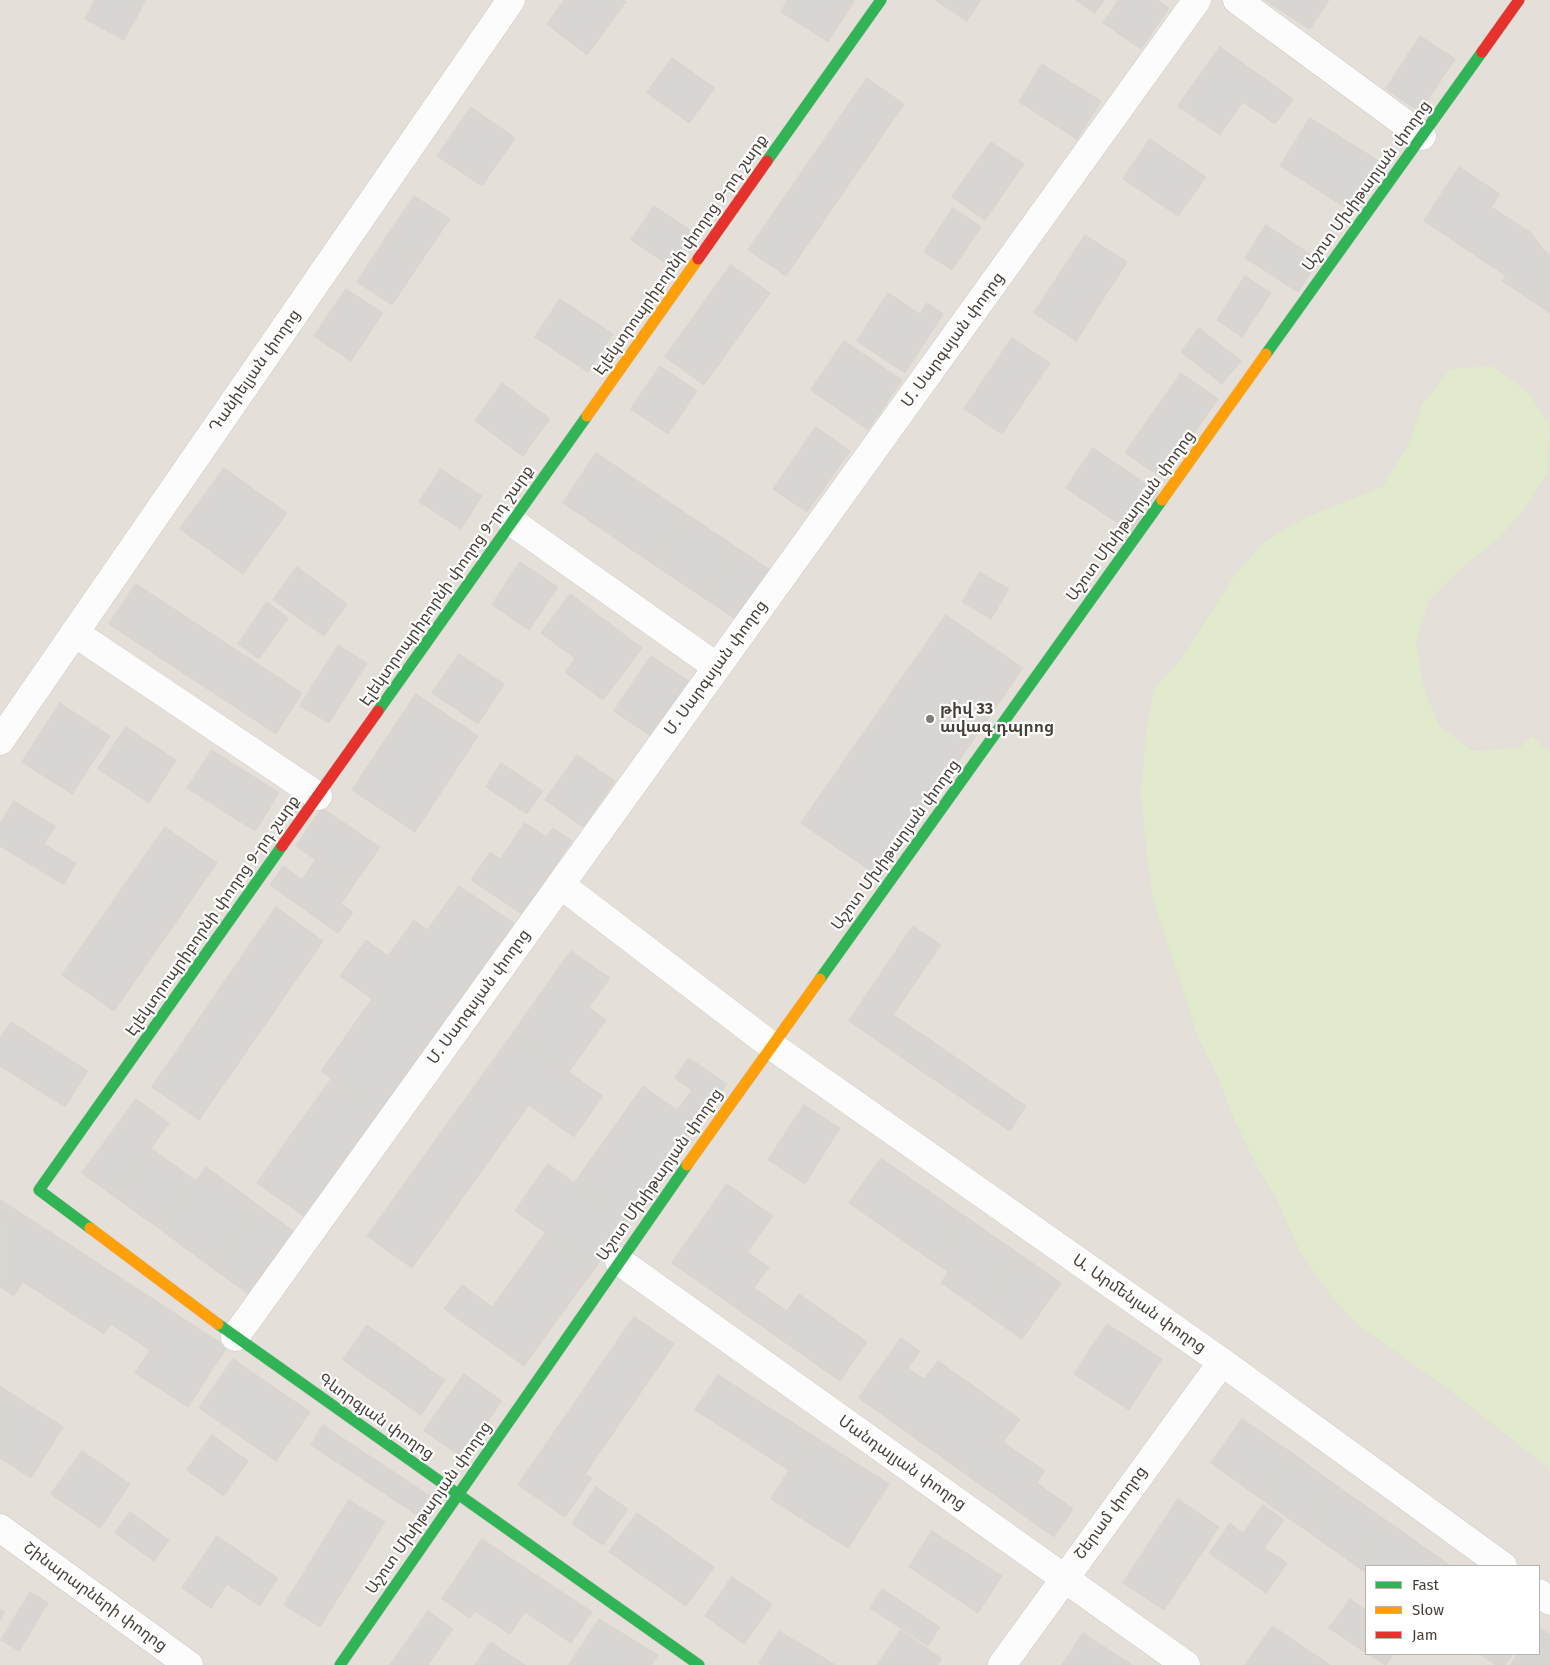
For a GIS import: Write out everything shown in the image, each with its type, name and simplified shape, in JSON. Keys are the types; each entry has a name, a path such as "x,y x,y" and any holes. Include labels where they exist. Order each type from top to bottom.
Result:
{"street":[{"name":"Դանիելյան փողոց","path":"0,741 511,0"},
{"name":"Էլեկտրոպրիբորնի փողոց 9-րդ շարք","path":"39,1190 881,0"},
{"name":"Մ. Սարգսյան փողոց","path":"236,1337 1197,0"},
{"path":"1237,0 1422,136"},
{"name":"Աշոտ Մխիթարյան փողոց","path":"340,1665 619,1261 1519,0"},
{"path":"512,522 717,668"},
{"path":"75,633 318,796"},
{"name":"Ա. Արմենյան փողոց","path":"561,885 772,1046 1222,1362 1502,1565"},
{"name":"Գևորգյան փողոց","path":"39,1190 236,1337 699,1665"},
{"name":"Մանդալյան փողոց","path":"619,1261 1186,1665"},
{"name":"Շերամ փողոց","path":"1002,1665 1222,1362"},
{"name":"Շինարարների փողոց","path":"0,1528 189,1665"},
{"path":"1540,1593 1550,1601"}],"shaded area":[{"path":"0,0 1550,0 1550,1665 0,1665"}],"green space":[{"path":"1491,366 1528,392 1550,425 1547,474 1524,510 1496,541 1460,569 1429,600 1416,642 1423,685 1439,726 1473,751 1519,748 1532,736 1550,753 1550,1469 1439,1382 1360,1327 1330,1295 1299,1250 1279,1204 1255,1163 1234,1119 1218,1078 1198,1037 1153,900 1141,793 1146,737 1154,689 1183,657 1234,576 1263,543 1302,519 1382,487 1408,446 1422,405 1450,369"}],"building":[{"path":"95,0 146,0 124,40 85,19"},
{"path":"565,0 623,0 626,2 587,55 547,24"},
{"path":"788,0 854,1 828,42 781,12"},
{"path":"935,0 981,0 967,21"},
{"path":"1076,0 1104,0 1095,13"},
{"path":"1119,0 1157,0 1169,8 1141,49 1103,23"},
{"path":"1265,0 1329,0 1310,29"},
{"path":"1420,36 1455,59 1420,112 1386,89"},
{"path":"1220,47 1293,99 1275,124 1243,102 1220,135 1178,106"},
{"path":"672,58 715,88 689,123 647,93"},
{"path":"1042,64 1101,101 1077,139 1019,102"},
{"path":"867,78 904,104 786,276 748,250"},
{"path":"471,107 515,138 482,186 437,156"},
{"path":"1310,118 1385,165 1354,213 1280,166"},
{"path":"1150,139 1206,177 1178,216 1123,179"},
{"path":"991,142 1024,164 985,220 952,197"},
{"path":"1459,167 1500,194 1491,207 1530,232 1550,255 1550,313 1502,281 1506,276 1424,221"},
{"path":"414,196 450,219 420,263 385,239"},
{"path":"654,206 693,232 670,266 631,240"},
{"path":"953,208 981,227 952,270 924,252"},
{"path":"1266,225 1319,260 1298,292 1245,258"},
{"path":"1085,235 1127,262 1076,341 1034,313"},
{"path":"385,239 420,263 392,305 357,282"},
{"path":"731,265 770,293 704,385 665,357"},
{"path":"1245,276 1271,293 1242,337 1217,320"},
{"path":"346,289 383,313 351,361 314,336"},
{"path":"888,293 920,314 927,303 943,314 905,373 857,341"},
{"path":"560,299 613,334 588,372 535,337"},
{"path":"1199,328 1241,361 1222,384 1181,352"},
{"path":"1012,338 1050,363 1002,434 964,409"},
{"path":"844,341 902,380 868,430 811,390"},
{"path":"660,366 697,391 668,434 631,409"},
{"path":"1181,373 1218,399 1162,478 1125,453"},
{"path":"502,383 550,419 523,456 475,421"},
{"path":"816,427 850,451 807,512 773,489"},
{"path":"1093,448 1158,492 1131,532 1066,488"},
{"path":"596,453 687,514 653,564 563,503"},
{"path":"224,468 287,513 243,574 180,529"},
{"path":"441,469 482,496 461,529 419,502"},
{"path":"687,514 739,549 704,598 653,564"},
{"path":"739,549 769,569 736,619 704,598"},
{"path":"520,562 558,587 529,630 492,605"},
{"path":"297,567 347,604 324,636 273,600"},
{"path":"980,572 1009,589 991,619 962,602"},
{"path":"136,584 302,693 276,734 109,624"},
{"path":"570,594 642,648 603,700 565,672 575,658 541,633"},
{"path":"267,602 288,618 259,659 238,644"},
{"name":"թիվ 33 ավագ դպրոց","path":"946,615 1023,668 952,771 956,785 938,784 875,874 801,823"},
{"path":"338,645 367,663 329,723 300,706"},
{"path":"459,654 504,684 478,724 432,693"},
{"path":"651,656 690,682 652,737 614,711"},
{"path":"416,694 478,736 415,832 352,790"},
{"path":"60,703 110,736 72,794 22,762"},
{"path":"126,727 176,760 149,803 98,769"},
{"path":"212,750 279,793 255,831 187,788"},
{"path":"577,755 615,781 583,827 545,800"},
{"path":"501,763 543,791 527,814 486,787"},
{"path":"14,801 55,826 44,844 76,863 64,885 0,846 0,824"},
{"path":"322,808 380,847 353,886 296,846"},
{"path":"525,823 546,837 553,828 572,841 522,914 471,880 490,852 500,859"},
{"path":"165,827 217,863 114,1011 62,975"},
{"path":"316,860 353,886 341,904 353,912 338,933 270,885 283,866 302,879"},
{"path":"459,886 514,923 380,1112 321,1071 372,999 340,976 366,940 388,956 414,920 427,930"},
{"path":"276,907 323,941 199,1120 152,1087"},
{"path":"913,926 941,945 893,1015 932,1041 914,1066 849,1021"},
{"path":"571,951 610,978 589,1007 606,1020 569,1072 513,1033"},
{"path":"11,1022 88,1071 65,1107 0,1066 0,1039"},
{"path":"513,1033 603,1096 574,1137 529,1105 412,1268 367,1236"},
{"path":"932,1041 1026,1106 1010,1131 914,1066"},
{"path":"689,1058 727,1084 628,1221 574,1183 643,1086 677,1110 692,1090 675,1078"},
{"path":"332,1078 380,1112 305,1217 257,1183"},
{"path":"136,1099 169,1123 116,1198 82,1173"},
{"path":"804,1105 840,1128 805,1184 768,1160"},
{"path":"151,1148 196,1181 161,1230 116,1198"},
{"path":"881,1158 966,1217 935,1263 849,1203"},
{"path":"548,1164 628,1221 595,1268 515,1211"},
{"path":"206,1167 258,1205 212,1268 161,1230"},
{"path":"727,1184 773,1216 747,1252 769,1267 754,1288 787,1311 799,1294 867,1342 840,1381 672,1263"},
{"path":"1,1200 227,1347 188,1407 135,1373 150,1350 111,1324 104,1334 23,1282 14,1296 0,1287"},
{"path":"258,1205 299,1235 253,1297 212,1268"},
{"path":"966,1217 1018,1253 982,1311 941,1283 948,1272 935,1263"},
{"path":"545,1233 595,1268 524,1366 444,1309 462,1285 492,1307"},
{"path":"1018,1253 1061,1283 1022,1339 982,1311"},
{"path":"634,1317 674,1344 585,1474 592,1478 565,1517 518,1485"},
{"path":"1107,1324 1162,1359 1129,1410 1074,1374"},
{"path":"367,1325 445,1380 421,1415 343,1360"},
{"path":"901,1338 920,1351 908,1368 924,1379 938,1361 1020,1419 1003,1442 1045,1471 1037,1483 1073,1509 1054,1537 859,1398"},
{"path":"233,1359 310,1412 276,1461 199,1408"},
{"path":"464,1374 502,1401 462,1457 424,1431"},
{"path":"718,1375 812,1435 789,1470 695,1410"},
{"path":"0,1386 63,1427 31,1478 0,1458"},
{"path":"1242,1419 1292,1453 1261,1499 1211,1463"},
{"path":"323,1425 436,1500 423,1519 311,1445"},
{"path":"212,1435 248,1461 224,1496 187,1470"},
{"path":"812,1435 889,1484 848,1548 771,1499"},
{"path":"82,1451 130,1484 100,1528 51,1494"},
{"path":"1292,1453 1336,1485 1307,1531 1261,1499"},
{"path":"1336,1485 1387,1521 1356,1566 1307,1531"},
{"path":"596,1487 628,1509 603,1545 572,1524"},
{"path":"1178,1499 1219,1527 1164,1610 1123,1583"},
{"path":"349,1500 385,1522 320,1627 284,1605"},
{"path":"1263,1505 1284,1520 1264,1548 1287,1563 1266,1593 1209,1553 1230,1523 1243,1533"},
{"path":"130,1512 169,1540 154,1561 115,1533"},
{"path":"637,1513 714,1567 686,1606 609,1552"},
{"path":"1387,1521 1435,1555 1429,1565 1365,1565 1365,1572 1356,1566"},
{"path":"932,1531 1002,1576 978,1613 909,1567"},
{"path":"217,1536 278,1578 260,1606 227,1584 211,1608 182,1588"},
{"path":"482,1539 592,1612 571,1643 525,1612 510,1634 475,1611 470,1618 442,1599"},
{"path":"1435,1555 1450,1565 1429,1565"},
{"path":"732,1577 772,1604 744,1644 705,1616"},
{"path":"882,1589 940,1627 928,1646 870,1608"},
{"path":"30,1592 48,1603 19,1651 1,1640"},
{"path":"1350,1599 1365,1609 1365,1652 1329,1628"},
{"path":"0,1609 5,1612 0,1621"},
{"path":"428,1611 453,1629 428,1665 390,1665"},
{"path":"599,1619 658,1655 651,1665 569,1665"},
{"path":"1273,1626 1330,1665 1245,1665"},
{"path":"1540,1628 1550,1635 1550,1665 1510,1665 1517,1655 1540,1655"},
{"path":"901,1630 942,1659 937,1665 877,1665"},
{"path":"779,1631 834,1665 763,1665 759,1663"},
{"path":"1083,1633 1132,1665 1062,1665"},
{"path":"491,1642 525,1665 475,1665"},
{"path":"1370,1655 1392,1655 1386,1665"},
{"path":"1481,1655 1512,1655 1505,1665 1496,1665"}],"traffic: fast":[{"path":"767,161 881,0"},
{"path":"1266,354 1482,52"},
{"path":"378,711 587,416"},
{"path":"820,979 1162,500"},
{"path":"90,1228 39,1190 282,846"},
{"path":"340,1665 687,1165"},
{"path":"218,1324 699,1665"}],"traffic: slow":[{"path":"587,416 698,259"},
{"path":"1162,500 1266,354"},
{"path":"687,1165 820,979"},
{"path":"90,1228 218,1324"}],"traffic: jam":[{"path":"1482,52 1519,0"},
{"path":"698,259 767,161"},
{"path":"282,846 378,711"}],"place":[{"name":"թիվ 33 ավագ դպրոց","path":"930,719"}]}
